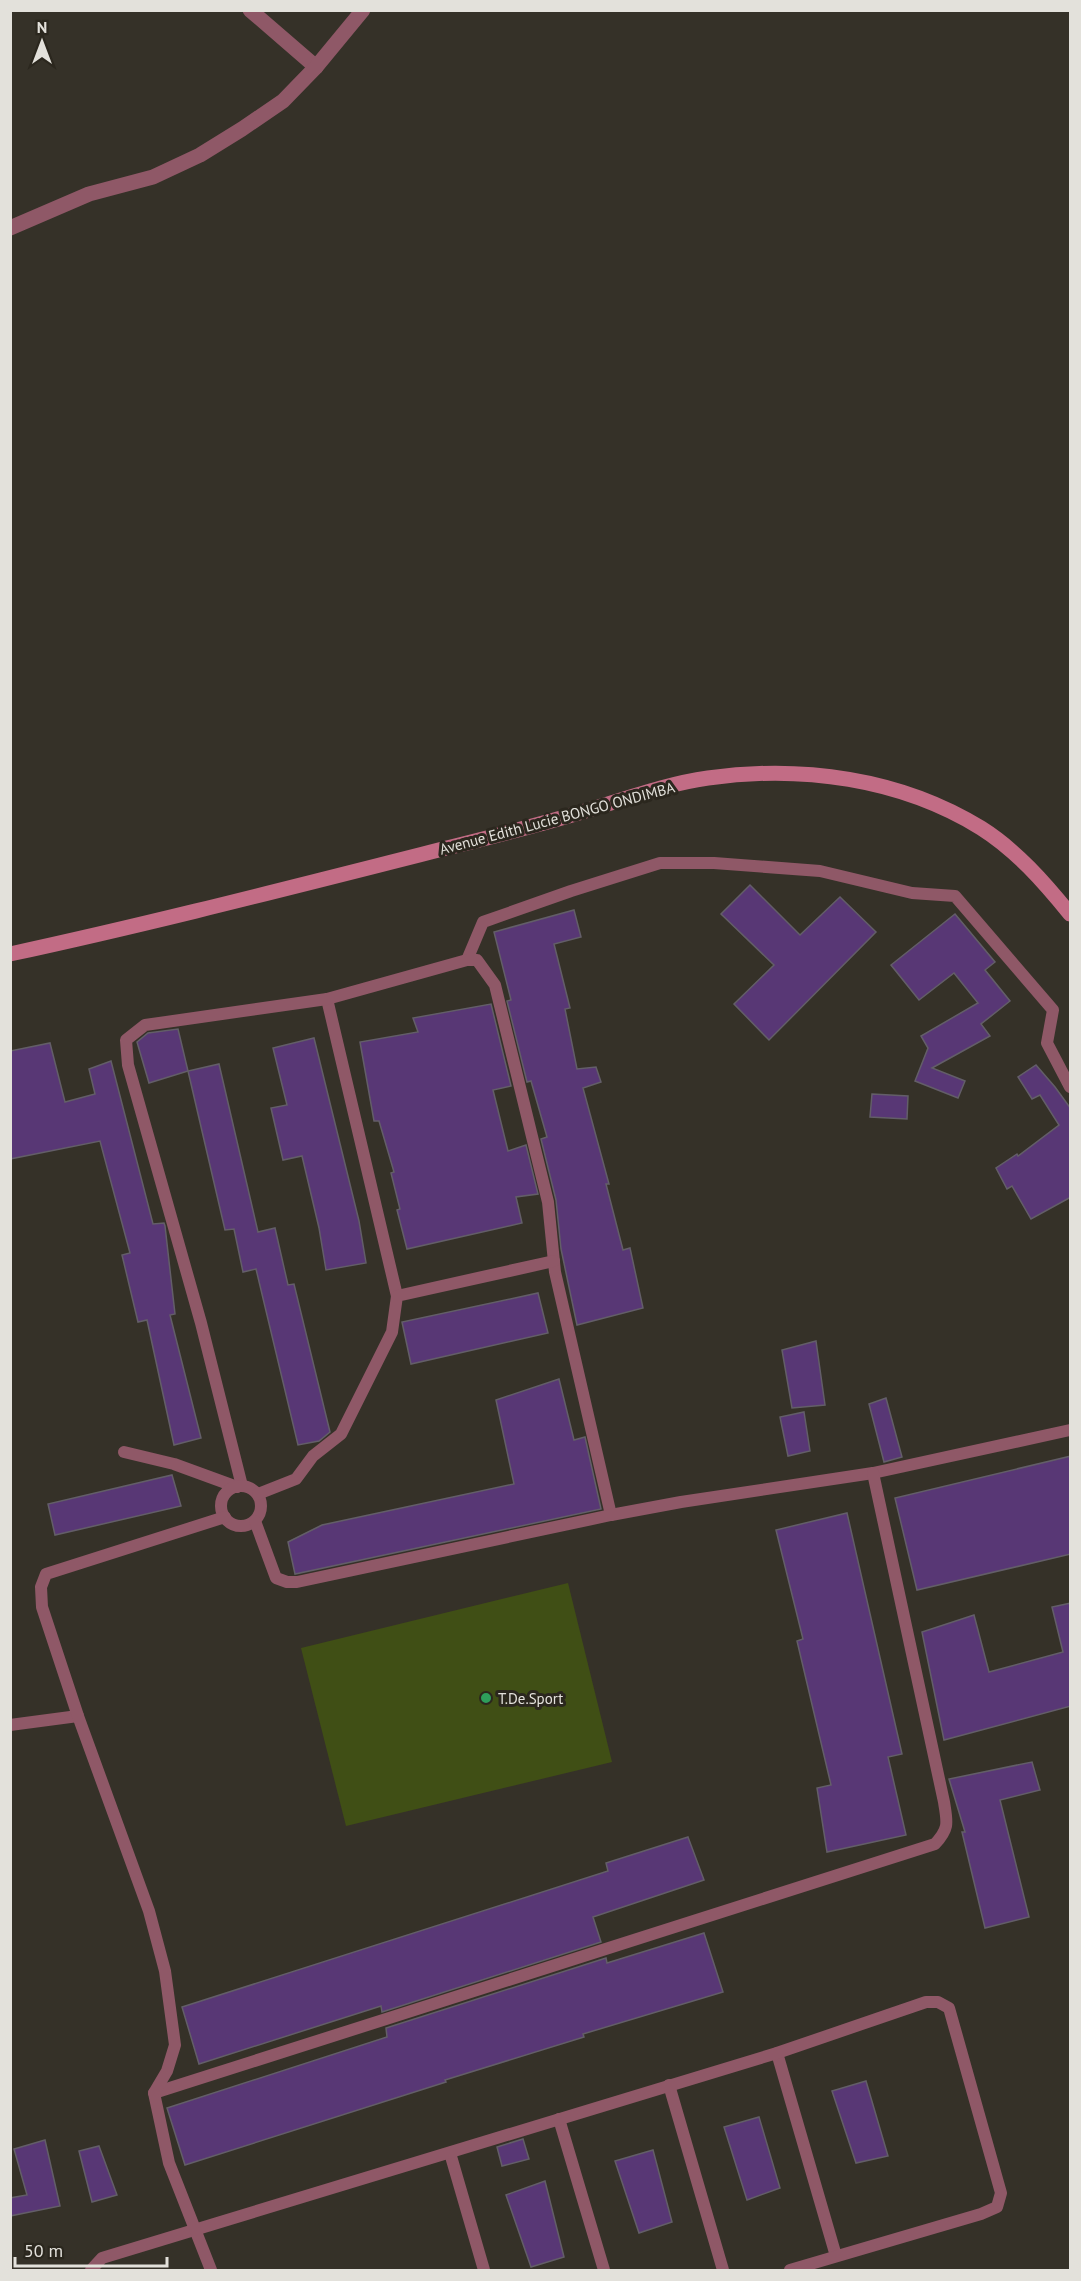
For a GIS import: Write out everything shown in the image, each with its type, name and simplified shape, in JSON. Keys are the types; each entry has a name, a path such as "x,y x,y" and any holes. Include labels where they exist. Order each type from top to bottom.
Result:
{"main road":[{"name":"Avenue Edith Lucie BONGO ONDIMBA","path":"10,954 524,829 706,778 749,774 812,774 873,783 931,802 981,829 1016,855 1044,882 1071,914"}],"street":[{"path":"250,10 316,67"},
{"path":"10,228 89,194 153,177 200,154 283,101 316,67 363,10"}],"lane":[{"path":"467,960 483,922 660,863 714,862 820,871 912,893 955,896 1053,1010 1047,1043 1071,1087"},
{"path":"239,1486 201,1323 128,1065 126,1040 146,1025 327,999 467,960 477,960 495,985 548,1202 555,1272 611,1515"},
{"path":"258,1494 296,1479 313,1456 341,1434 392,1332 397,1296 327,999"},
{"path":"397,1296 554,1261"},
{"path":"255,1521 276,1578 287,1582 611,1515 873,1473 1071,1430"},
{"path":"124,1452 174,1464 254,1490 262,1505 261,1511 255,1521 243,1526 236,1525 225,1517 221,1505 223,1498 231,1489 239,1486"},
{"path":"154,2093 935,1844 945,1834 947,1823 944,1802 873,1473"},
{"path":"212,2271 169,2163 154,2093 167,2071 175,2045 165,1971 149,1911 78,1716 42,1607 41,1587 46,1574 225,1517"},
{"path":"10,1725 78,1716"},
{"path":"91,2271 102,2258 777,2053 926,2002 938,2002 950,2008 1001,2193 997,2206 981,2214 790,2271"},
{"path":"777,2053 836,2256"},
{"path":"669,2085 723,2271"},
{"path":"559,2119 604,2271"},
{"path":"450,2153 484,2271"}],"green space":[{"path":"568,1583 612,1762 346,1826 301,1648"}],"building":[{"path":"750,885 800,935 840,897 876,932 769,1040 734,1004 774,965 721,914"},
{"path":"574,910 581,937 554,944 570,1008 565,1009 577,1069 596,1067 601,1082 583,1088 609,1184 606,1184 623,1250 630,1248 643,1308 577,1325 561,1249 556,1200 541,1139 547,1137 531,1081 527,1082 507,1001 511,1000 494,932"},
{"path":"955,914 995,962 985,970 1010,1001 981,1024 990,1036 932,1068 965,1081 958,1098 915,1081 928,1048 921,1036 978,1003 954,973 919,1000 891,965"},
{"path":"491,1004 511,1086 493,1090 508,1151 526,1145 538,1194 516,1197 522,1223 407,1249 397,1210 400,1209 391,1173 394,1172 379,1121 374,1121 360,1042 418,1032 413,1018"},
{"path":"178,1029 188,1071 149,1083 137,1042 148,1033"},
{"path":"314,1038 359,1221 366,1263 326,1270 319,1228 302,1156 283,1160 271,1108 287,1105 273,1048"},
{"path":"50,1043 65,1102 95,1094 89,1069 111,1061 153,1224 164,1223 165,1226 175,1314 170,1315 201,1438 174,1445 147,1320 138,1322 122,1255 130,1253 100,1141 10,1159 10,1051"},
{"path":"219,1064 258,1232 275,1228 288,1285 294,1284 330,1432 319,1441 298,1445 256,1269 243,1272 234,1229 225,1230 188,1071"},
{"path":"1036,1065 1071,1109 1071,1197 1031,1219 1012,1186 1007,1189 996,1168 1017,1154 1018,1156 1059,1125 1040,1095 1032,1099 1018,1077"},
{"path":"872,1094 908,1096 907,1119 870,1117"},
{"path":"538,1293 548,1333 411,1364 402,1322"},
{"path":"816,1341 825,1405 792,1408 782,1350"},
{"path":"559,1379 574,1440 585,1437 601,1509 295,1574 288,1542 322,1525 514,1484 496,1400"},
{"path":"886,1398 902,1457 884,1462 869,1404"},
{"path":"804,1412 810,1451 788,1456 780,1417"},
{"path":"1071,1456 1071,1554 917,1590 895,1498"},
{"path":"172,1475 181,1506 55,1535 48,1504"},
{"path":"847,1513 902,1754 888,1757 906,1835 827,1852 817,1788 831,1785 797,1641 803,1639 776,1530"},
{"path":"1071,1603 1071,1706 944,1740 922,1632 974,1615 989,1672 1063,1652 1052,1607"},
{"path":"1032,1762 1040,1790 1000,1800 1029,1917 985,1928 962,1832 965,1832 949,1779"},
{"path":"688,1837 704,1880 593,1917 601,1942 382,2012 381,2006 199,2064 182,2007 608,1871 606,1863"},
{"path":"704,1933 723,1992 583,2034 584,2037 185,2165 167,2108 387,2037 386,2028 606,1958 607,1963"},
{"path":"866,2081 888,2156 856,2163 832,2091"},
{"path":"759,2117 780,2188 747,2200 724,2127"},
{"path":"523,2139 529,2159 502,2166 497,2147"},
{"path":"45,2140 60,2206 10,2216 10,2198 27,2195 14,2149"},
{"path":"99,2146 117,2195 92,2202 79,2151"},
{"path":"653,2150 672,2222 639,2233 615,2161"},
{"path":"545,2181 564,2257 531,2267 506,2195"}],"place":[{"name":"T.De.Sport","path":"486,1698"}]}
